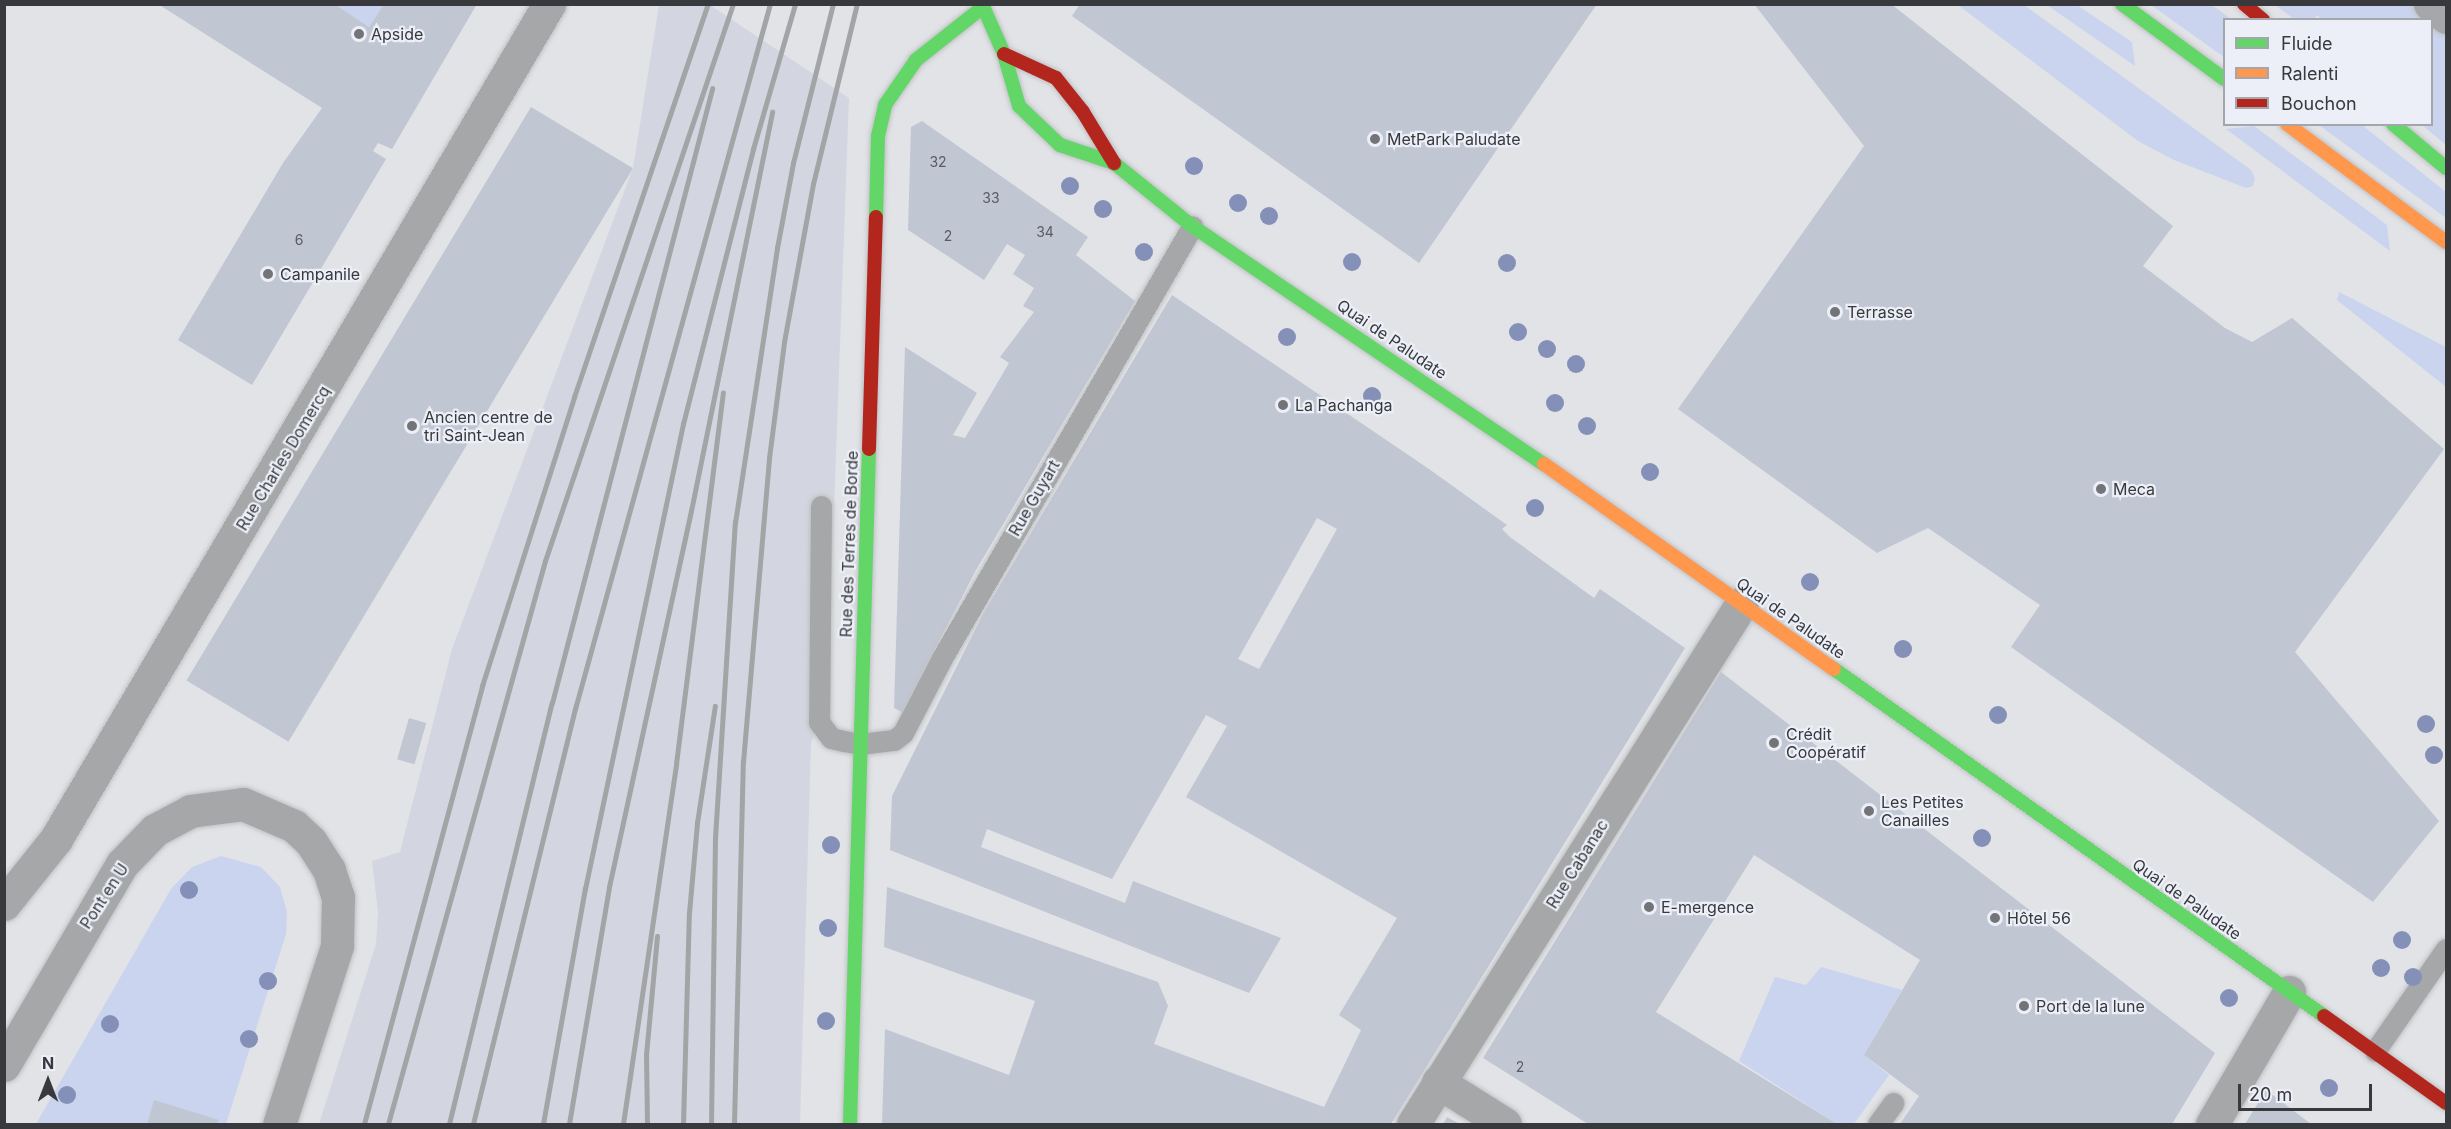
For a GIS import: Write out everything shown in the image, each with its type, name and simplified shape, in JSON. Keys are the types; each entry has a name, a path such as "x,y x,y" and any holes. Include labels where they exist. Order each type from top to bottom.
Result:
{"street":[{"name":"Rue Charles Domercq","path":"4,904 56,839 549,4"},
{"path":"2122,4 2223,78"},
{"path":"2244,4 2261,18"},
{"path":"2430,4 2446,17"},
{"name":"Quai de Paludate","path":"984,5 1004,54 1019,106 1060,145 1114,163"},
{"name":"Rue des Terres de Borde","path":"850,1125 878,136 885,105 895,86 916,60 984,5"},
{"name":"Quai de Paludate","path":"1004,54 1056,78 1083,112 1114,163 1192,226 1457,402 2446,1103"},
{"path":"2290,126 2446,242"},
{"path":"2395,126 2446,168"},
{"name":"Rue Cabanac","path":"1413,1125 1742,603"},
{"name":"Pont en U","path":"4,1065 122,864 155,830 190,811 243,804 286,822 312,842 329,870 338,897 337,946 279,1125"},
{"path":"2212,1125 2289,992"},
{"path":"1438,1082 1505,1125"}],"lane":[{"name":"Rue Guyart","path":"860,744 883,743 903,733 942,658 1192,226"},
{"path":"821,506 819,722 831,738 860,744"},
{"path":"2375,1051 2446,950"},
{"path":"1878,1125 1893,1103"}],"shaded area":[{"path":"334,5 384,5 369,27"},
{"path":"659,5 710,5 849,98 827,701 811,743 800,1124 319,1124 376,944 378,912 372,861 400,852 452,649 633,168"},
{"path":"1958,5 2024,5 2251,170 2255,178 2253,186 2246,188 2174,160 2138,141"},
{"path":"2047,5 2077,5 2132,42 2135,66"},
{"path":"2151,5 2212,5 2230,18 2223,18 2223,56"},
{"path":"2275,5 2446,5 2446,145 2423,126 2433,126 2433,18 2321,18 2317,15 2315,18 2293,18"},
{"path":"2254,126 2387,225 2390,251 2226,129"},
{"path":"2320,126 2363,126 2446,192 2446,218"},
{"path":"2339,292 2446,347 2446,387 2337,300"},
{"path":"221,856 261,867 280,887 287,912 286,934 226,1124 36,1124 171,889 192,867"},
{"path":"1821,967 1902,990 1864,1055 1889,1075 1854,1124 1837,1124 1739,1061 1775,977 1806,985"}],"building":[{"path":"158,4 334,4 369,27 384,4 477,4 392,149 378,143 373,151 386,159 252,385 178,340 283,163 322,108"},
{"name":"MetPark Paludate","path":"1080,4 1597,4 1419,263 1072,16"},
{"name":"Meca","path":"1754,4 1891,4 2173,226 2143,266 2225,328 2252,342 2292,318 2444,449 2295,652 2439,821 2373,902 2011,647 2040,605 1928,528 1877,553 1678,409 1864,146"},
{"name":"Ancien centre de tri Saint-Jean","path":"531,107 633,168 288,742 186,680"},
{"path":"922,121 1088,237 1076,255 1135,301 976,570 902,712 894,708 905,347 977,393 953,435 965,438 1009,363 1000,357 1034,312 1023,306 1034,288 1013,274 1025,255 1007,244 984,280 908,230 911,127"},
{"path":"1172,295 1429,469 1507,525 1502,529 1510,537 1594,598 1600,589 1685,648 1391,1124 882,1124 885,1029 1009,1075 1035,1001 884,947 887,887 1158,982 1168,1006 1154,1044 1324,1107 1361,1030 1339,1015 1397,918 1186,797 1227,726 1206,715 1112,879 987,829 981,847 1125,903 1133,881 1281,938 1249,993 890,850 892,796 983,614","holes":["1317,518 1337,529 1259,669 1238,659"]},
{"name":"E-mergence","path":"1721,672 2215,1053 2172,1124 1900,1124 1919,1096 1864,1055 1920,960 1754,855 1656,1012 1837,1124 1588,1124 1483,1058"},
{"path":"409,718 426,723 414,764 397,759"},
{"path":"2266,1090 2311,1124 2245,1124"},
{"path":"154,1100 219,1120 217,1124 147,1124"},
{"path":"1447,1117 1460,1124 1443,1124"}],"railway":[{"path":"364,1124 482,686 574,397 708,4"},
{"path":"388,1124 545,561 733,4"},
{"path":"473,1124 575,709 770,4"},
{"path":"543,1124 585,889 683,424 753,149 795,4"},
{"path":"711,1124 715,838 735,523 777,248 793,163 833,4"},
{"path":"734,1124 743,762 769,458 784,342 813,184 857,4"},
{"path":"449,1124 552,703 712,89"},
{"path":"569,1124 609,887 691,511 772,112"},
{"path":"623,1124 676,764 723,393"},
{"path":"683,1124 689,913 697,823 715,706"},
{"path":"647,1124 646,1055 657,937"}],"traffic: fast":[{"path":"982,4 1004,54 1019,106 1060,145 1114,163 1192,226 1544,464"},
{"path":"2122,4 2223,78"},
{"path":"876,217 878,136 885,105 916,60 983,7"},
{"path":"2395,126 2446,168"},
{"path":"850,1124 869,449"},
{"path":"1834,669 2324,1016"}],"traffic: slow":[{"path":"2290,126 2446,242"},
{"path":"1544,464 1834,669"}],"traffic: jam":[{"path":"2244,4 2261,18"},
{"path":"1004,54 1056,78 1083,112 1114,163"},
{"path":"869,449 876,217"},
{"path":"2324,1016 2446,1103"}],"place":[{"name":"Apside","path":"359,34"},
{"name":"MetPark Paludate","path":"1375,139"},
{"name":"Campanile","path":"268,274"},
{"name":"Terrasse","path":"1835,312"},
{"name":"La Pachanga","path":"1283,405"},
{"name":"Ancien centre de tri Saint-Jean","path":"412,426"},
{"name":"Meca","path":"2101,489"},
{"name":"Crédit Coopératif","path":"1774,743"},
{"name":"Les Petites Canailles","path":"1869,811"},
{"name":"E-mergence","path":"1649,907"},
{"name":"Hôtel 56","path":"1995,918"},
{"name":"Port de la lune","path":"2024,1006"}]}
